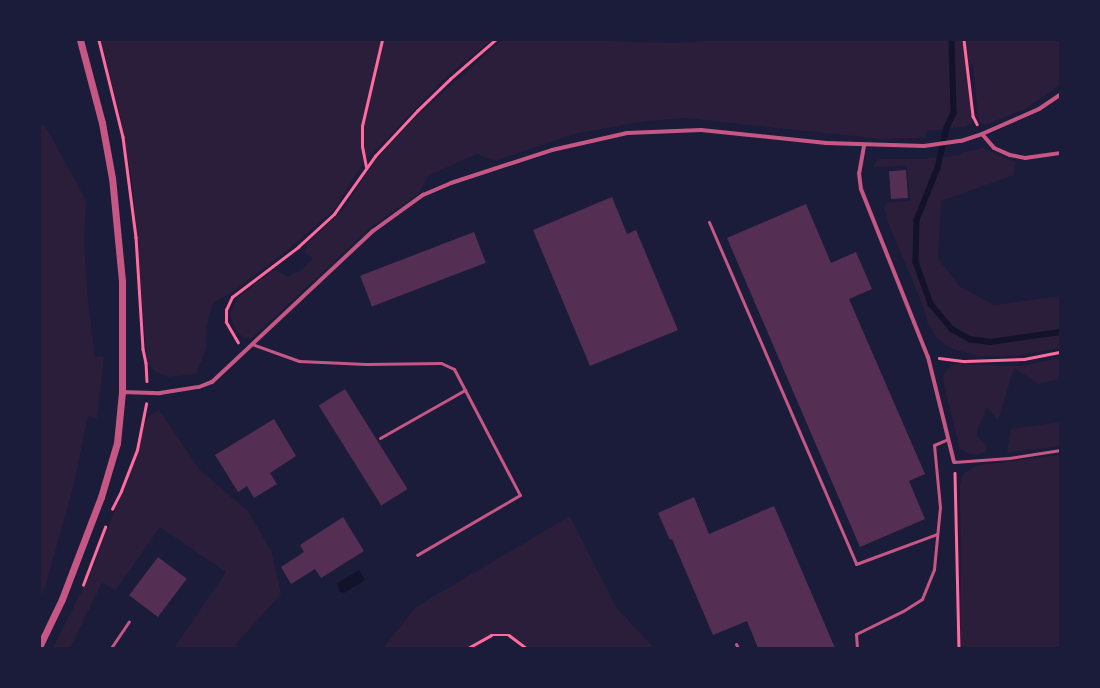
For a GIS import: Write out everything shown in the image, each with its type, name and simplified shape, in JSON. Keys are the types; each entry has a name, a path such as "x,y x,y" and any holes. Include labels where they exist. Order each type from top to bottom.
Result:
{"street":[{"path":"40,645 62,600 101,497 117,443 122,392 122,281 112,178 102,123 80,40"},
{"path":"122,392 160,393 199,387 212,382 373,231 423,195 452,183 552,150 627,133 701,130 864,146 924,146 961,141 982,134 1039,109 1060,95"},
{"path":"982,134 994,148 1010,155 1025,158 1060,153"},
{"path":"864,146 859,173 861,189 928,357 954,462"}],"lane":[{"path":"709,222 856,564 937,534"},
{"path":"252,344 299,360 366,364 441,362 454,369 520,495 417,555"},
{"path":"380,438 465,390"},
{"path":"857,648 856,634 903,611 922,599 934,569 940,507 934,445 948,438"},
{"path":"954,462 1009,458 1060,450"},
{"path":"111,648 129,621"},
{"path":"736,644 738,648"}],"path":[{"path":"366,168 362,146 362,126 382,40"},
{"path":"244,351 234,338 226,322 226,310 232,297 298,247 334,214 366,168 417,111 450,79 496,40"},
{"path":"634,40 661,40"},
{"path":"964,40 973,116 982,134"},
{"path":"928,357 965,361 1017,359 1060,352"},
{"path":"954,462 958,648"},
{"path":"468,648 491,635 509,635 526,648"}],"shaded area":[{"path":"101,40 492,40 447,76 370,156 361,166 334,210 280,256 231,293 213,303 207,325 206,349 196,374 167,377 155,371 148,363 133,189 122,123"},
{"path":"502,40 580,40 673,43 721,40 1060,40 1060,85 1025,109 985,125 980,122 978,116 973,64 966,65 972,123 962,128 927,131 925,138 881,139 685,118 647,121 574,134 495,161 477,154 429,175 418,194 370,228 252,338 244,338 237,332 230,315 237,298 275,269 287,277 303,269 313,258 305,253 308,243 343,210 376,159 418,115"},
{"path":"44,124 86,200 84,242 88,301 95,357 102,356 104,358 97,419 88,416 74,484 46,584 40,598 40,126"},
{"path":"983,148 1015,162 1014,175 941,201 938,258 960,287 994,305 1060,296 1060,348 1014,356 979,356 952,349 938,339 928,324 923,306 887,220 884,206 888,202 910,201 907,166 873,167 878,159 922,159 961,155 961,153"},
{"path":"1060,358 1060,379 1038,384 1014,368 998,421 987,407 977,431 977,437 986,444 987,448 985,452 977,455 969,454 960,449 943,381 944,374 950,367 958,364 1021,366"},
{"path":"159,410 200,470 249,512 272,553 281,594 235,645 240,648 174,648 226,572 160,527 116,590 102,583 70,648 53,648 90,575 114,511 124,492 145,423 149,416"},
{"path":"1060,422 1060,446 1007,453 1011,429"},
{"path":"1060,455 1060,648 960,648 960,486 963,474 980,465"},
{"path":"570,516 616,607 654,648 526,648 509,635 491,634 467,648 383,648 416,607"},
{"path":"359,570 365,580 344,593 339,591 338,583"}],"building":[{"path":"906,170 908,198 891,199 889,171"},
{"path":"612,197 627,234 636,230 678,330 590,366 533,230"},
{"path":"806,204 831,263 856,252 872,289 849,299 925,474 909,481 925,519 860,547 727,238"},
{"path":"474,232 486,263 372,307 360,276"},
{"path":"345,389 408,489 381,505 319,405"},
{"path":"274,419 296,456 270,473 277,484 254,498 247,486 238,492 215,455"},
{"path":"694,497 709,534 774,506 835,648 758,648 747,621 713,635 672,539 670,540 658,513"},
{"path":"343,517 364,551 321,578 315,569 291,584 281,567 304,552 300,545"},
{"path":"158,557 187,579 158,617 129,595"}],"waterway":[{"path":"952,40 954,113 947,128 938,168 917,220 916,262 931,304 952,329 969,339 990,342 1060,332"}]}
